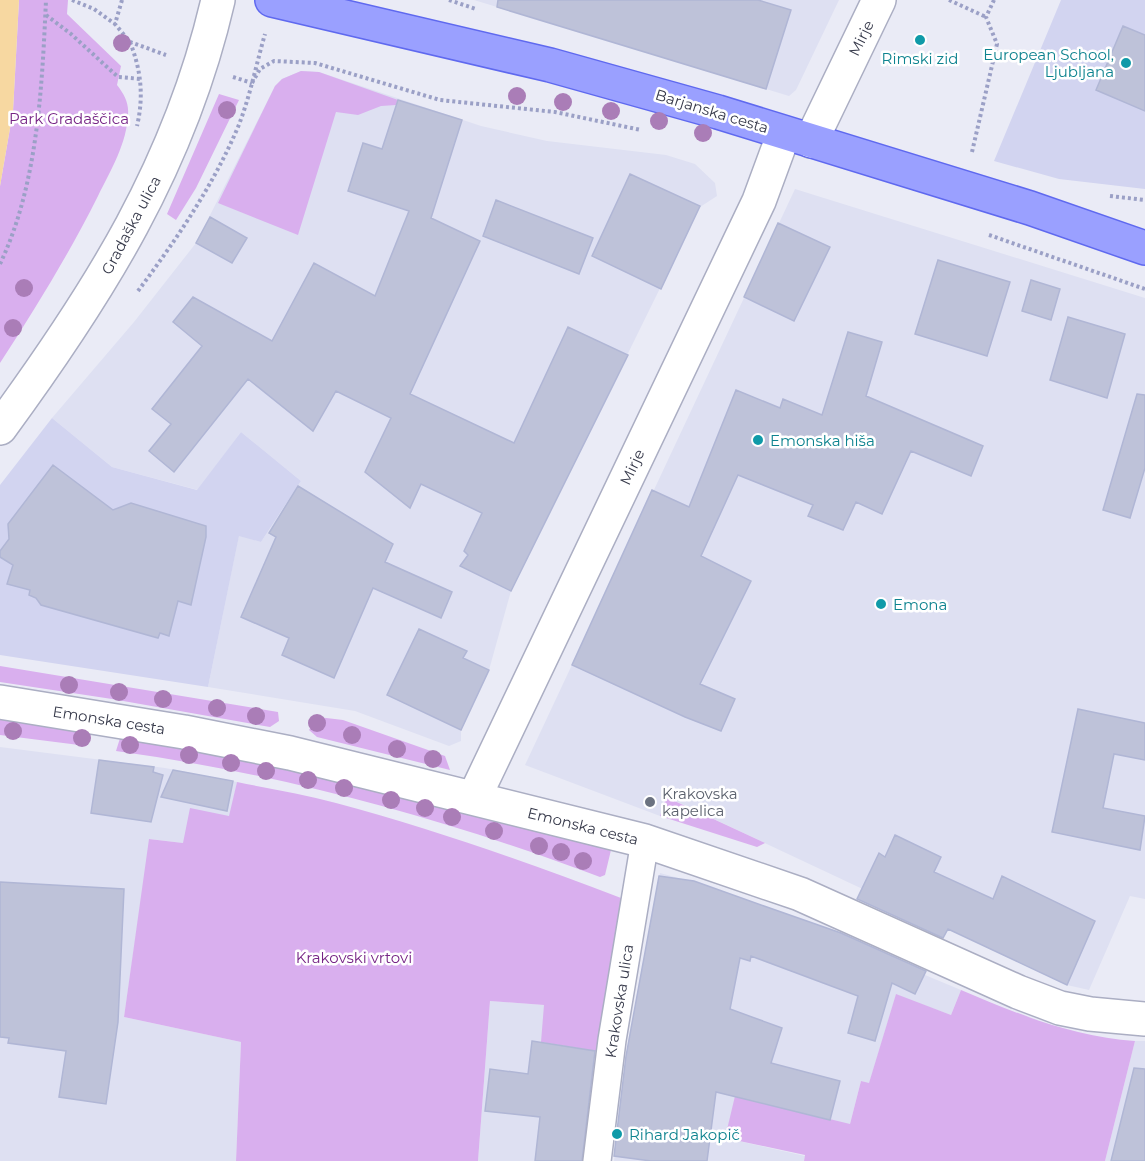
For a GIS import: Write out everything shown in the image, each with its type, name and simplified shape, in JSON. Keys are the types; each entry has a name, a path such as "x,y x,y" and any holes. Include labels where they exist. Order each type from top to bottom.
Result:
{"main road":[{"name":"Barjanska cesta","path":"272,0 550,65 798,137 1030,208 1145,248"}],"street":[{"name":"Gradaška ulica","path":"0,428 91,297 146,202 190,94 218,0"},
{"name":"Mirje","path":"474,798 759,201 879,0"},
{"name":"Emonska cesta","path":"0,702 184,732 290,753 645,842 800,894 1018,992 1060,1008 1090,1014 1145,1019"},
{"name":"Krakovska ulica","path":"597,1161 612,1040 645,842"}],"path":[{"path":"0,264 9,245 22,200 36,130 46,0"},
{"path":"72,0 94,9 115,24 130,42 141,79 141,108 135,134"},
{"path":"115,24 122,0"},
{"path":"949,0 986,17 997,44 963,188"},
{"path":"986,17 994,0"},
{"path":"45,14 71,33 118,77 141,79"},
{"path":"130,42 154,51"},
{"path":"252,82 262,45"},
{"path":"252,82 260,69 274,61 315,63 440,100 555,112 652,132"},
{"path":"227,75 252,82"},
{"path":"978,232 1145,289"}],"shaded area":[{"path":"0,0 19,0 13,111 0,186"},
{"path":"474,0 839,0 796,90 789,96"},
{"path":"1061,0 1145,0 1145,189 1059,179 994,161"},
{"path":"301,71 319,72 481,126 547,141 666,155 695,164 715,183 717,196 700,207 511,591 489,670 461,729 461,741 449,746 355,711 208,687 239,535 261,542 301,481 241,432 198,490 112,467 52,418 134,322 196,243 275,86 282,79"},
{"path":"795,189 1145,298 1145,899 1130,896 1089,990 1067,985 667,797 660,816 525,765"},
{"path":"52,418 112,467 197,490 241,432 301,481 261,542 239,536 208,687 0,655 0,485"},
{"path":"0,747 165,768 237,782 230,816 183,843 150,839 124,1017 241,1042 236,1161 0,1161"},
{"path":"660,873 708,886 848,936 925,975 961,990 951,1015 896,995 869,1084 861,1081 850,1124 725,1138 805,1156 804,1161 614,1161 630,1031"},
{"path":"490,1001 544,1005 602,1052 587,1161 478,1161"},
{"path":"1135,1041 1145,1041 1145,1161 1105,1161"}],"green space":[{"name":"Park Gradaščica","path":"19,0 68,0 67,14 121,66 117,85 126,99 128,114 125,135 118,156 87,218 0,363 0,186 13,111"},
{"path":"301,71 319,72 398,100 396,105 381,106 358,115 336,112 298,235 218,203 275,86 282,79"},
{"path":"219,94 239,100 196,188 176,220 167,214"},
{"path":"0,666 278,712 279,721 270,727 0,682"},
{"path":"0,717 89,733 87,746 0,735"},
{"path":"318,717 343,720 445,756 450,770 317,737 309,730"},
{"path":"121,735 183,744 468,812 611,850 605,875 600,877 481,836 361,800 240,772 116,751"},
{"name":"Krakovski vrtovi","path":"237,782 324,800 408,824 515,859 621,898 602,1052 541,1042 544,1005 490,1001 478,1161 236,1161 241,1042 124,1017 149,839 183,843 190,808 229,816"},
{"path":"666,797 765,843 757,847 660,816"},
{"path":"961,990 1046,1023 1090,1035 1135,1041 1105,1161 804,1161 805,1155 725,1138 735,1096 850,1124 861,1081 869,1083 896,994 951,1015"}],"building":[{"path":"498,0 758,0 791,10 766,89 497,7"},
{"name":"European School, Ljubljana","path":"1123,26 1145,35 1145,111 1096,90"},
{"path":"398,100 462,120 431,218 480,241 410,394 514,443 568,327 628,355 511,591 460,566 468,555 464,551 482,513 421,484 410,508 365,472 391,418 336,391 313,431 248,379 174,472 149,451 171,424 152,409 202,346 173,322 193,297 272,341 314,263 375,296 409,211 348,191 363,143 382,149"},
{"path":"630,174 700,206 661,289 592,256"},
{"path":"496,200 593,238 579,274 483,236"},
{"path":"210,217 247,238 232,263 196,243"},
{"path":"778,223 830,247 794,321 744,297"},
{"path":"938,260 1010,282 987,356 915,334"},
{"path":"1031,280 1060,289 1051,320 1022,311"},
{"path":"1068,317 1125,334 1107,398 1050,380"},
{"path":"848,332 882,342 866,396 983,446 971,476 911,451 882,514 856,502 843,530 808,516 813,505 738,475 701,556 751,581 700,684 735,699 721,731 572,665 652,490 689,507 736,390 780,408 783,399 822,415"},
{"path":"1137,394 1145,395 1145,468 1130,518 1103,510"},
{"path":"53,465 113,510 131,503 206,526 206,537 191,605 178,601 169,636 160,633 158,638 41,605 36,598 29,595 30,590 7,584 13,565 0,557 0,551 9,539 8,524"},
{"path":"298,486 393,544 385,562 452,592 441,618 373,588 334,678 282,655 289,638 241,617 276,537 269,533"},
{"path":"419,629 467,651 463,658 489,670 461,730 387,695"},
{"path":"1078,709 1145,723 1145,760 1114,754 1103,808 1145,816 1140,850 1052,832"},
{"path":"99,760 154,767 153,772 163,775 151,822 91,813"},
{"path":"173,770 233,781 227,811 161,797"},
{"path":"895,835 941,857 934,872 993,899 1002,876 1095,921 1067,985 948,929 943,938 857,899 879,853 885,857"},
{"path":"659,876 694,881 841,933 926,971 915,994 892,983 875,1041 848,1033 858,996 751,956 750,961 740,958 730,1009 782,1028 771,1063 840,1081 830,1120 716,1092 707,1161 651,1161 614,1156 626,1056"},
{"path":"0,882 124,889 118,1022 106,1104 59,1097 66,1051 8,1043 9,1038 0,1037"},
{"path":"532,1041 595,1051 582,1161 535,1161 540,1117 485,1111 490,1069 528,1074"},
{"path":"1134,1068 1145,1069 1145,1161 1111,1161"}],"place":[{"name":"Rimski zid","path":"920,40"},
{"name":"European School, Ljubljana","path":"1126,63"},
{"name":"Emonska hiša","path":"758,440"},
{"name":"Emona","path":"881,604"},
{"name":"Krakovska kapelica","path":"650,802"},
{"name":"Rihard Jakopič","path":"617,1134"}]}
